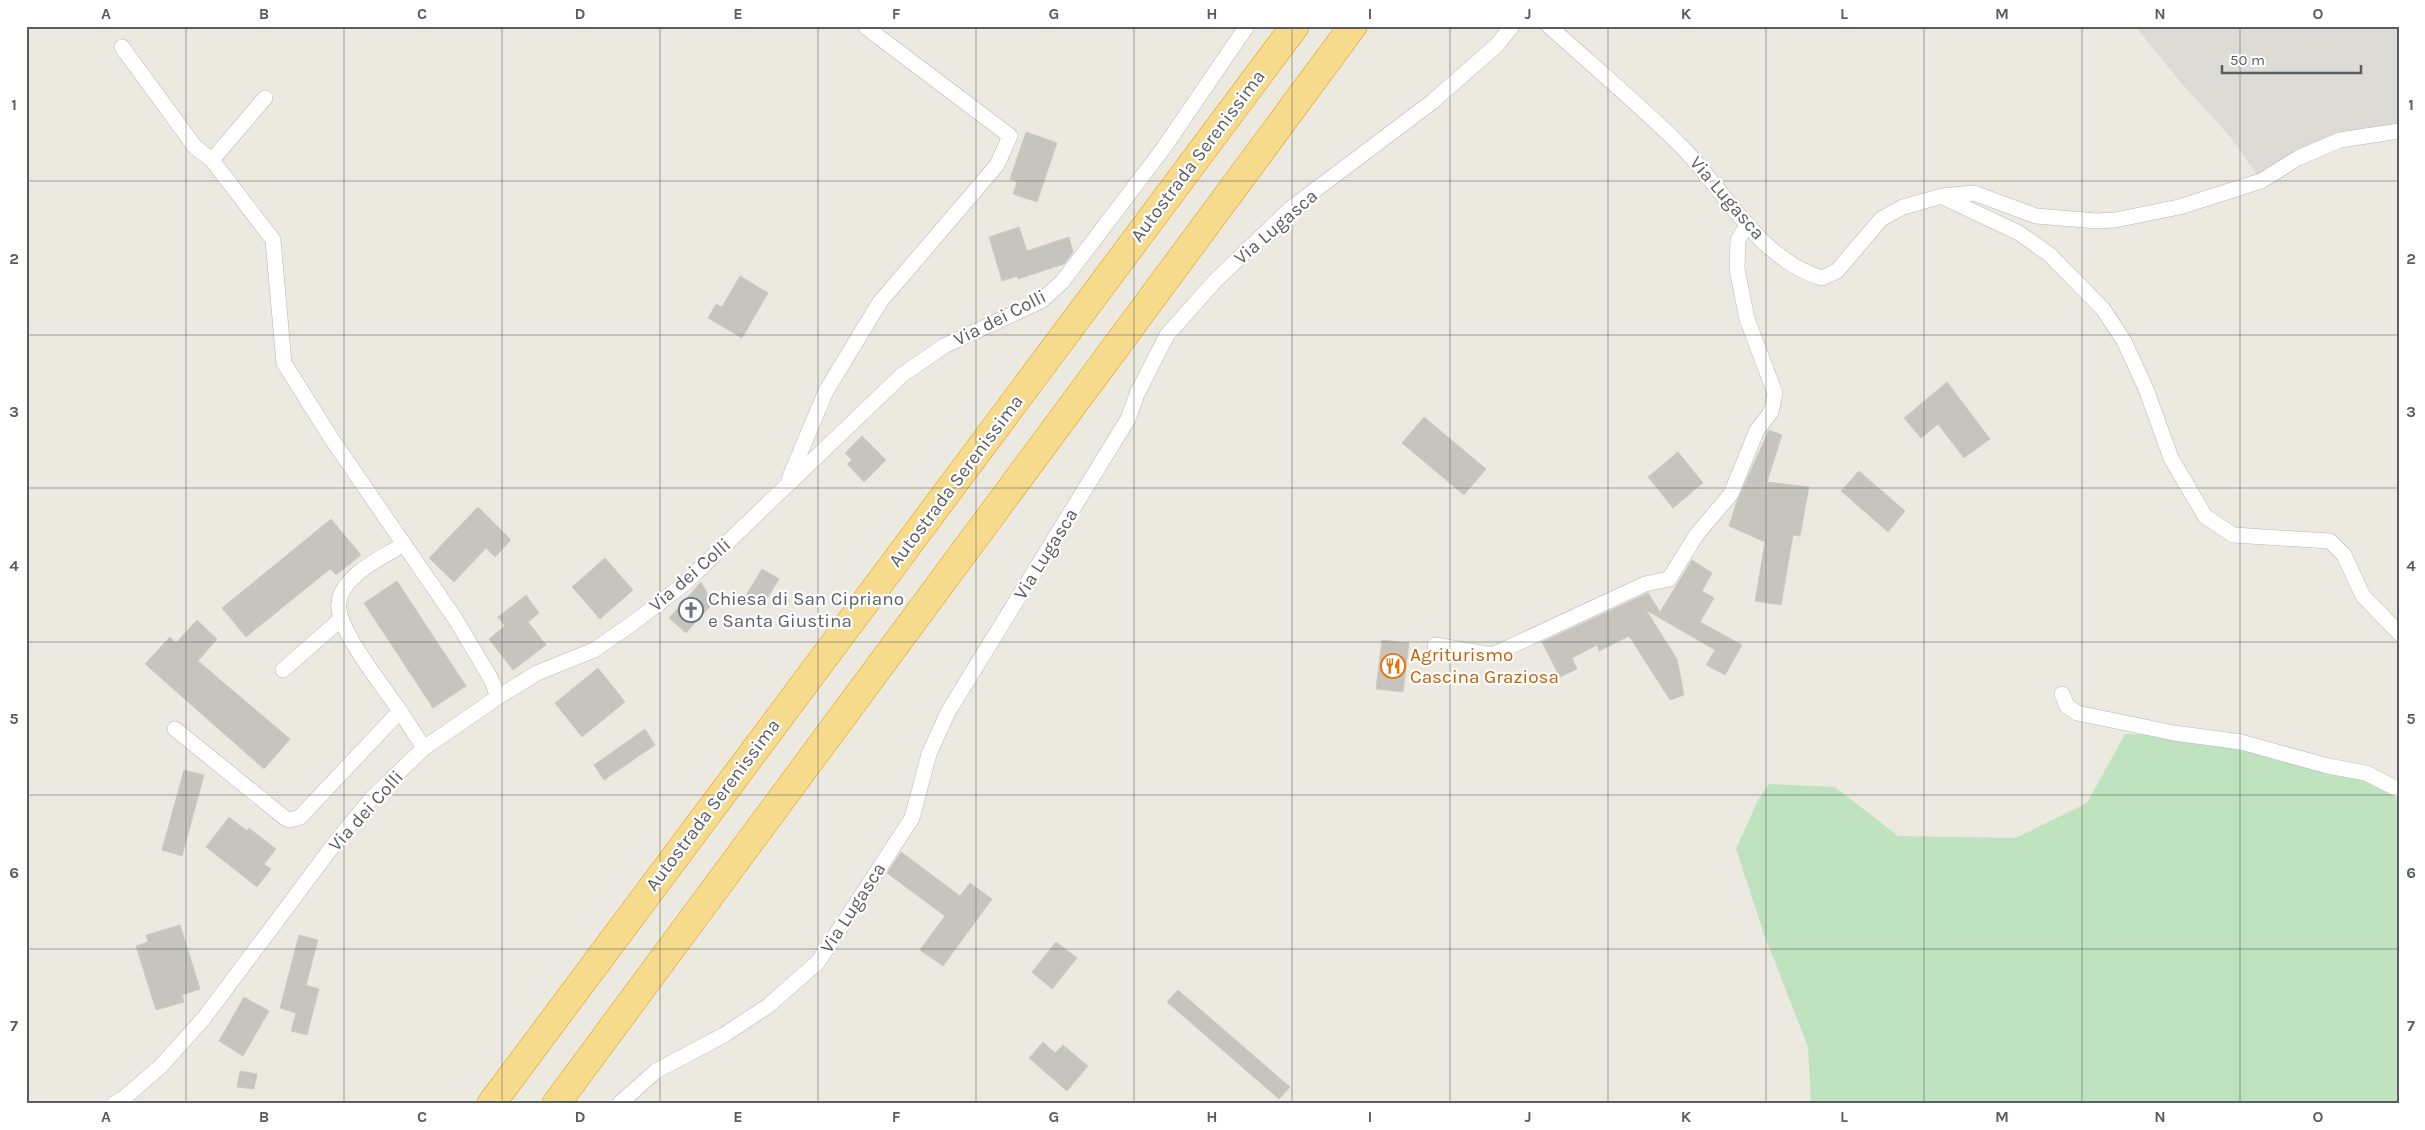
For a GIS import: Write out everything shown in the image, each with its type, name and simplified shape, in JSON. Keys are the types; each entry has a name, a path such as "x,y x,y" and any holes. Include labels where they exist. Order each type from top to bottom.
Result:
{"highway":[{"name":"Autostrada Serenissima","path":"491,1104 1295,26"},
{"path":"556,1104 1353,26"}],"street":[{"name":"Via dei Colli","path":"114,1104 124,1098 161,1066 204,1018 338,839 372,798 424,748 498,697 537,673 594,650 633,624 684,584 902,375 944,346 1041,301 1062,282 1163,149 1247,26"},
{"name":"Via Lugasca","path":"619,1104 656,1071 724,1035 768,1006 818,962 912,818 929,754 948,712 1128,419 1137,394 1167,335 1215,281 1290,209 1432,102 1497,45 1512,26"},
{"name":"Via Lugasca","path":"1549,26 1683,148 1747,225 1774,249 1807,274 1822,278 1837,271 1881,219 1903,207 1942,196 1974,194 2036,216 2097,221 2115,220 2179,207 2261,181 2298,158 2340,140 2399,131"},
{"path":"787,486 826,391 880,302 997,165 1010,136 866,28"},
{"path":"122,47 195,147 212,160 273,240 284,363 331,438 456,620 491,679 498,697"},
{"path":"212,160 265,98"},
{"path":"1942,196 2018,232 2050,255 2103,309 2124,340 2146,389 2171,458 2205,516 2233,535 2330,541 2344,555 2363,596 2399,633"},
{"path":"1435,645 1492,655 1645,584 1669,578 1697,534 1731,494 1757,430 1771,412 1775,393 1747,319 1737,269 1738,240 1747,225"},
{"path":"404,544 355,575 338,602 341,618 348,635 424,748"},
{"path":"283,670 341,618"},
{"path":"2062,694 2067,706 2077,714 2174,733 2241,742 2328,766 2366,773 2399,790"},
{"path":"175,728 285,818 290,820 300,818 306,813 400,711"}],"shaded area":[{"path":"2135,26 2399,26 2399,131 2340,140 2261,181 2232,139 2177,78"}],"green space":[{"path":"2125,734 2190,736 2355,771 2399,793 2399,1104 1811,1104 1808,1047 1764,934 1736,849 1758,800 1769,784 1835,787 1898,836 2016,838 2087,803"}],"building":[{"path":"1026,132 1057,143 1037,202 1013,194 1017,182 1010,179"},
{"path":"1019,227 1027,251 1069,237 1073,252 1064,264 1018,279 1017,276 1002,281 989,237"},
{"path":"740,276 768,293 742,338 708,318 716,304 722,307"},
{"path":"1947,382 1990,439 1964,458 1938,424 1921,438 1904,418"},
{"path":"1424,417 1486,469 1464,495 1402,443"},
{"path":"1769,430 1782,435 1767,482 1809,487 1800,536 1793,535 1781,605 1755,601 1765,542 1729,526 1737,501"},
{"path":"862,436 886,460 864,482 847,464 852,460 845,453"},
{"path":"1678,452 1703,483 1673,508 1648,477"},
{"path":"1859,471 1905,511 1888,532 1841,491"},
{"path":"478,507 511,540 495,557 486,548 454,582 429,558"},
{"path":"331,519 361,555 336,575 330,569 246,637 222,608"},
{"path":"605,558 633,590 600,619 572,587"},
{"path":"1692,560 1712,573 1702,591 1714,598 1700,622 1742,645 1725,675 1706,665 1715,650 1646,610 1677,659 1684,695 1670,700 1629,636 1599,651 1597,645 1572,658 1577,669 1560,677 1542,642 1648,593 1660,612"},
{"path":"762,569 779,579 762,607 745,597"},
{"path":"397,581 466,686 433,708 364,603"},
{"name":"Chiesa di San Cipriano e Santa Giustina","path":"701,582 713,603 686,633 669,618"},
{"path":"526,595 539,613 528,622 546,645 513,670 489,639 505,626 498,617"},
{"path":"197,620 217,639 198,661 290,739 264,769 145,664 170,637 176,643"},
{"name":"Agriturismo Cascina Graziosa","path":"1382,640 1409,643 1403,692 1376,689"},
{"path":"598,668 625,702 582,737 555,703"},
{"path":"645,729 655,745 604,780 594,765"},
{"path":"184,770 204,775 182,856 162,850"},
{"path":"229,817 247,831 249,828 276,849 264,864 271,869 257,887 206,847"},
{"path":"901,852 960,896 970,883 992,899 943,966 920,950 945,916 887,873"},
{"path":"180,925 200,989 182,995 184,1002 156,1010 136,946 148,942 146,935"},
{"path":"299,935 318,940 306,985 319,989 307,1035 291,1031 296,1013 280,1008"},
{"path":"1056,942 1077,958 1052,989 1032,972"},
{"path":"1178,990 1290,1087 1279,1099 1167,1002"},
{"path":"244,997 269,1011 243,1056 219,1041"},
{"path":"1043,1042 1055,1053 1063,1045 1088,1066 1067,1091 1029,1058"},
{"path":"240,1071 257,1074 254,1089 237,1087"}],"place":[{"name":"Chiesa di San Cipriano e Santa Giustina","path":"691,610"},
{"name":"Agriturismo Cascina Graziosa","path":"1393,666"}]}
